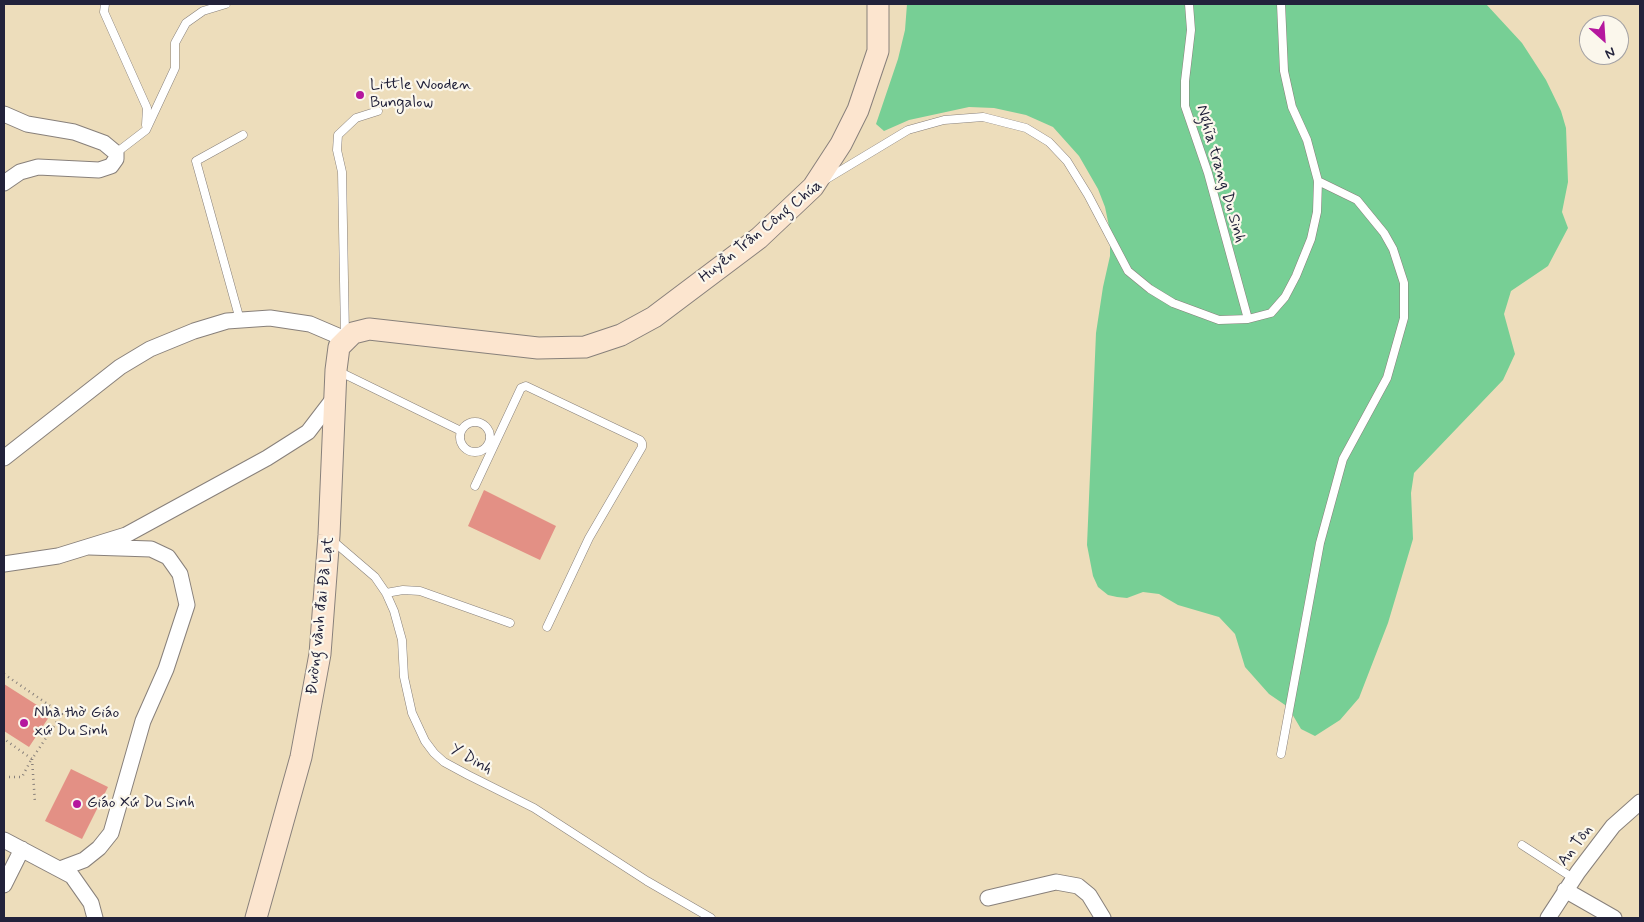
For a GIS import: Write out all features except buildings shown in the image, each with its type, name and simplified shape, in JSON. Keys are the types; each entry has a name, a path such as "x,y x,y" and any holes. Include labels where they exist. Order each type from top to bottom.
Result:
{"main road":[{"path":"813,187 841,144 858,110 878,51 878,4"},
{"name":"Huyền Trân Công Chúa","path":"346,339 353,333 369,329 538,348 578,347 594,344 621,335 681,298 759,238 813,187"},
{"name":"Đường vành đai Đà Lạt","path":"256,918 300,757 314,694 324,614 336,370 339,347 346,339"}],"street":[{"path":"4,114 27,124 74,132 104,143 116,153 116,159 111,166 100,170 38,166 20,172 4,183"},
{"path":"4,458 120,367 150,349 194,331 240,320 270,318 310,324 346,339"},
{"path":"4,564 58,556 126,535 275,453 308,432 335,397"},
{"path":"60,869 84,860 99,848 111,833 143,721 166,669 187,605 180,574 168,557 151,549 89,547"},
{"name":"An Tôn","path":"1548,918 1569,884 1613,826 1640,802"},
{"path":"4,840 72,876 93,911 84,918"},
{"path":"4,885 22,849"},
{"path":"988,898 1056,882 1078,886 1089,895 1103,918"},
{"path":"1569,884 1614,918"}],"lane":[{"path":"105,4 104,12 147,108 146,130"},
{"path":"116,153 146,130 175,68 175,43 186,23 202,10 226,4"},
{"name":"Nghĩa trang Du Sinh","path":"1189,4 1191,30 1185,81 1185,106 1208,173 1248,319"},
{"name":"Huyền Trân Công Chúa","path":"813,187 908,130 944,120 983,117 1026,128 1049,142 1066,160 1088,195 1110,241 1128,271 1150,289 1173,303 1220,320 1248,319 1271,313 1285,297 1296,276 1310,239 1316,212 1318,181 1307,140 1292,107 1284,71 1281,4"},
{"path":"346,339 342,172 337,150 338,135 356,118 378,111"},
{"path":"240,320 196,161 243,135"},
{"path":"1281,754 1320,543 1343,459 1387,378 1404,318 1404,283 1393,249 1384,233 1357,200 1318,181"},
{"path":"336,370 461,431"},
{"path":"476,486 491,443 521,388 526,386 640,440 642,447 590,538 547,627"},
{"path":"474,422 483,424 489,430 491,443 480,451 472,452 464,447 460,440 461,431 466,425 474,422"},
{"name":"Y Dinh","path":"329,535 337,546 375,577 386,593 402,640 404,677 412,713 425,742 434,753 444,762 468,776 534,808 647,881 711,918"},
{"path":"386,593 402,590 420,591 510,623"},
{"path":"1522,845 1569,884"}],"path":[{"path":"4,674 62,714 22,777 4,777"},
{"path":"4,740 32,759"},
{"path":"32,759 36,804"}],"green space":[{"path":"907,4 1486,4 1522,43 1546,80 1561,111 1566,128 1568,182 1562,212 1568,228 1548,266 1511,291 1504,314 1515,354 1503,380 1414,473 1411,493 1413,539 1388,623 1359,698 1340,720 1315,736 1301,729 1288,707 1269,694 1245,667 1235,634 1219,617 1178,605 1159,594 1143,592 1127,598 1117,597 1108,595 1098,587 1093,576 1087,545 1096,333 1110,256 1110,231 1105,207 1098,189 1079,156 1053,127 1026,115 994,108 969,107 909,120 884,131 876,124 898,59 905,30"}],"place":[{"name":"Little Wooden Bungalow","path":"360,95"},
{"name":"Nhà thờ Giáo xứ Du Sinh","path":"24,723"},
{"name":"Giáo Xứ Du Sinh","path":"77,804"}]}
